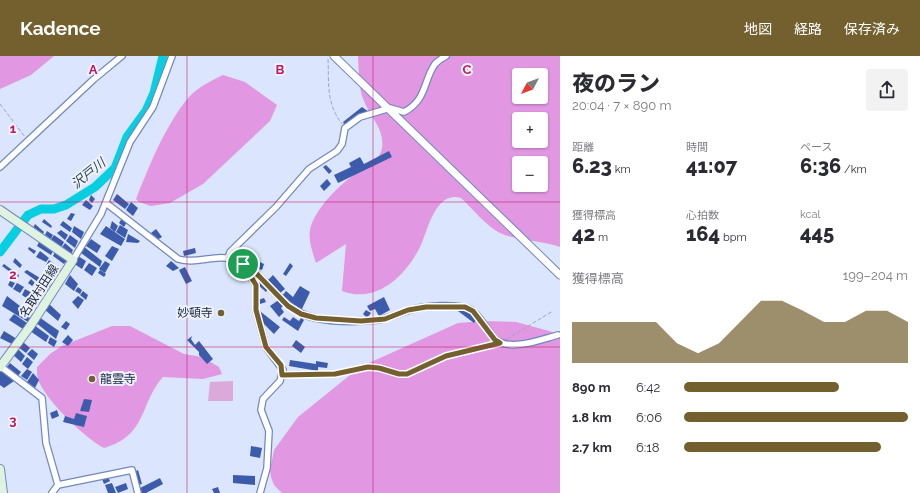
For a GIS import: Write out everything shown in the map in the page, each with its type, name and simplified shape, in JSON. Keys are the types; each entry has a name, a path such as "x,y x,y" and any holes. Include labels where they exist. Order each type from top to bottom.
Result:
{"main road":[{"name":"名取村田線","path":"0,210 73,260 31,325 0,366"},
{"path":"0,469 3,493"}],"street":[{"path":"0,167 94,79 122,56"},
{"path":"73,260 106,203 130,142 153,107 172,56"},
{"path":"334,56 390,108 422,143 560,275"},
{"path":"228,258 230,252 276,207 309,169 337,151 342,144 345,128 360,118 390,108 404,112 419,101 436,63 446,56"},
{"path":"106,203 178,259 190,261 228,258 243,264 253,270 288,306 301,314 316,318 361,321 385,319 408,310 426,307 465,307 473,311 495,340 500,343 524,343 558,335"},
{"path":"243,264 256,285 256,310 266,347 281,365 282,375 276,386 268,392 263,399 261,410 269,431 267,468 260,493"},
{"path":"0,366 42,398 46,442 58,485"},
{"path":"52,493 58,485 132,470 138,493"}],"path":[{"path":"328,56 330,100 332,110 345,128"},
{"path":"0,104 28,140"},
{"path":"282,375 335,374 368,367 379,368 399,374 407,374 446,356 500,343 521,332 553,311"}],"shaded area":[{"path":"0,56 54,56 31,75 0,89"},
{"path":"358,56 560,56 560,247 514,238 500,233 484,221 461,198 452,197 445,200 439,206 414,258 398,278 378,291 366,294 354,294 342,291 346,244 316,263 311,247 310,230 316,214 334,192 348,179 375,161 382,148 379,129 362,96"},
{"path":"223,75 245,82 277,105 270,121 203,184 170,203 151,206 139,202 136,199 152,159 173,120 189,97 196,90"},
{"path":"484,321 516,322 560,334 560,493 282,493 274,485 270,470 274,450 298,417 360,367 458,323"},
{"path":"112,326 130,326 184,354 202,357 219,367 222,374 203,379 163,377 155,387 136,427 118,442 104,448 66,418 48,397 38,378 37,367 50,354 62,346"},
{"path":"233,381 233,401 208,401 210,382"}],"building":[{"path":"362,107 369,112 345,126 343,122"},
{"path":"389,151 392,157 338,183 334,175 351,167 349,163 360,157 364,164"},
{"path":"326,165 332,171 329,174 323,167"},
{"path":"327,179 331,184 324,191 320,186"},
{"path":"117,194 129,204 125,209 113,200"},
{"path":"91,195 95,199 92,203 89,200"},
{"path":"86,200 93,206 90,210 82,205"},
{"path":"131,202 138,208 133,216 126,210"},
{"path":"71,213 75,214 71,221 67,219"},
{"path":"122,218 127,222 124,227 119,223"},
{"path":"44,219 52,226 51,228 42,222"},
{"path":"63,221 72,228 70,232 60,225"},
{"path":"112,221 118,226 115,232 110,228"},
{"path":"35,224 44,232 42,235 33,228"},
{"path":"120,225 128,230 125,238 116,232"},
{"path":"74,226 84,232 81,239 72,232"},
{"path":"106,226 125,239 121,246 100,234"},
{"path":"156,229 162,237 157,240 151,233"},
{"path":"61,230 68,235 65,240 57,233"},
{"path":"47,231 53,235 51,239 45,235"},
{"path":"128,234 140,241 138,243 126,242"},
{"path":"54,235 64,242 61,248 50,241"},
{"path":"70,235 78,241 75,248 66,241"},
{"path":"91,239 101,246 97,253 86,246"},
{"path":"40,240 54,249 51,255 37,246"},
{"path":"65,243 73,250 70,256 61,249"},
{"path":"83,246 102,261 100,267 81,253"},
{"path":"112,246 119,249 112,261 105,256"},
{"path":"29,247 36,251 34,254 28,249"},
{"path":"195,248 196,253 184,256 183,251"},
{"path":"56,250 67,260 64,264 53,256"},
{"path":"40,251 49,258 46,262 36,257"},
{"path":"78,256 86,261 82,269 73,263"},
{"path":"15,258 22,265 20,268 13,262"},
{"path":"251,258 264,264 262,270 249,265"},
{"path":"49,260 61,269 58,273 46,265"},
{"path":"105,261 110,264 105,273 99,269"},
{"path":"171,261 179,268 173,271 166,266"},
{"path":"89,263 97,268 92,276 84,270"},
{"path":"290,263 293,266 286,276 283,274"},
{"path":"4,264 19,275 18,278 2,266"},
{"path":"185,267 192,281 186,284 179,270"},
{"path":"27,270 40,278 38,282 24,272"},
{"path":"100,270 106,274 104,277 98,273"},
{"path":"70,275 78,284 74,291 65,284"},
{"path":"273,275 285,289 280,293 268,280"},
{"path":"42,278 51,284 48,290 39,283"},
{"path":"31,279 35,283 32,286 28,283"},
{"path":"260,280 269,288 266,292 257,284"},
{"path":"10,281 15,283 12,288 8,285"},
{"path":"17,283 24,287 20,293 13,289"},
{"path":"300,286 310,292 301,311 288,303 282,296 286,291 293,297"},
{"path":"78,287 82,290 80,294 75,291"},
{"path":"25,289 32,293 28,299 22,295"},
{"path":"83,291 88,295 86,300 80,295"},
{"path":"34,294 41,298 36,304 30,300"},
{"path":"7,296 33,316 28,322 2,306"},
{"path":"78,296 84,300 78,309 72,302"},
{"path":"384,297 390,310 379,316 375,309 370,311 367,306"},
{"path":"264,298 266,302 260,304 258,300"},
{"path":"280,299 284,305 281,308 284,312 279,317 270,306"},
{"path":"48,303 61,315 58,321 44,309"},
{"path":"460,308 464,308 478,318 474,323 458,311"},
{"path":"366,310 371,313 367,318 363,314"},
{"path":"261,312 280,327 274,334 258,316"},
{"path":"14,314 27,323 23,329 9,320"},
{"path":"39,317 59,331 56,339 35,322"},
{"path":"284,317 290,321 293,317 299,321 301,318 304,320 298,331 282,320"},
{"path":"66,321 70,324 66,330 61,327"},
{"path":"34,325 49,336 46,342 30,331"},
{"path":"4,331 17,339 12,344 0,338"},
{"path":"68,335 73,340 68,346 62,342"},
{"path":"192,336 191,339 195,345 199,341 213,359 207,364 199,355 199,352 187,340"},
{"path":"50,337 57,341 54,347 48,343"},
{"path":"296,340 305,347 301,353 292,346"},
{"path":"23,342 30,348 26,353 18,347"},
{"path":"17,348 25,356 21,362 12,354"},
{"path":"32,349 38,354 34,360 27,354"},
{"path":"27,357 33,362 28,369 22,364"},
{"path":"290,360 316,364 316,361 328,363 327,368 318,367 318,371 289,366"},
{"path":"10,363 21,372 18,376 7,367"},
{"path":"27,369 32,372 27,380 21,376"},
{"path":"0,370 14,381 4,388 0,385"},
{"path":"33,373 39,380 35,388 27,382"},
{"path":"84,399 92,400 89,412 80,411"},
{"path":"57,410 59,416 52,419 50,413"},
{"path":"76,413 87,416 84,427 63,422 65,416 74,419"},
{"path":"251,446 262,448 260,458 250,456"},
{"path":"138,470 142,484 137,485 134,472"},
{"path":"233,475 255,476 255,485 233,483"},
{"path":"108,477 110,481 104,484 102,479"},
{"path":"160,478 163,484 146,493 140,493 138,489"},
{"path":"112,483 116,493 108,493 105,485"},
{"path":"126,483 128,489 118,493 115,487"},
{"path":"218,487 220,493 214,493 212,489"}],"waterway":[{"name":"沢戸川","path":"0,252 28,215 41,209 54,209 66,205 95,187 115,168 127,137 146,111 154,93 163,56"}],"place":[{"name":"妙頓寺","path":"221,313"},
{"name":"龍雲寺","path":"92,379"}],"route":[{"path":"243,264 267,282 288,306 301,314 316,318 361,321 385,319 408,310 426,307 465,307 473,311 495,340 500,343 446,356 407,374 399,374 379,368 368,367 335,374 282,375 283,370 281,365 270,353 263,339 262,329 256,310 256,285 243,264"}]}
